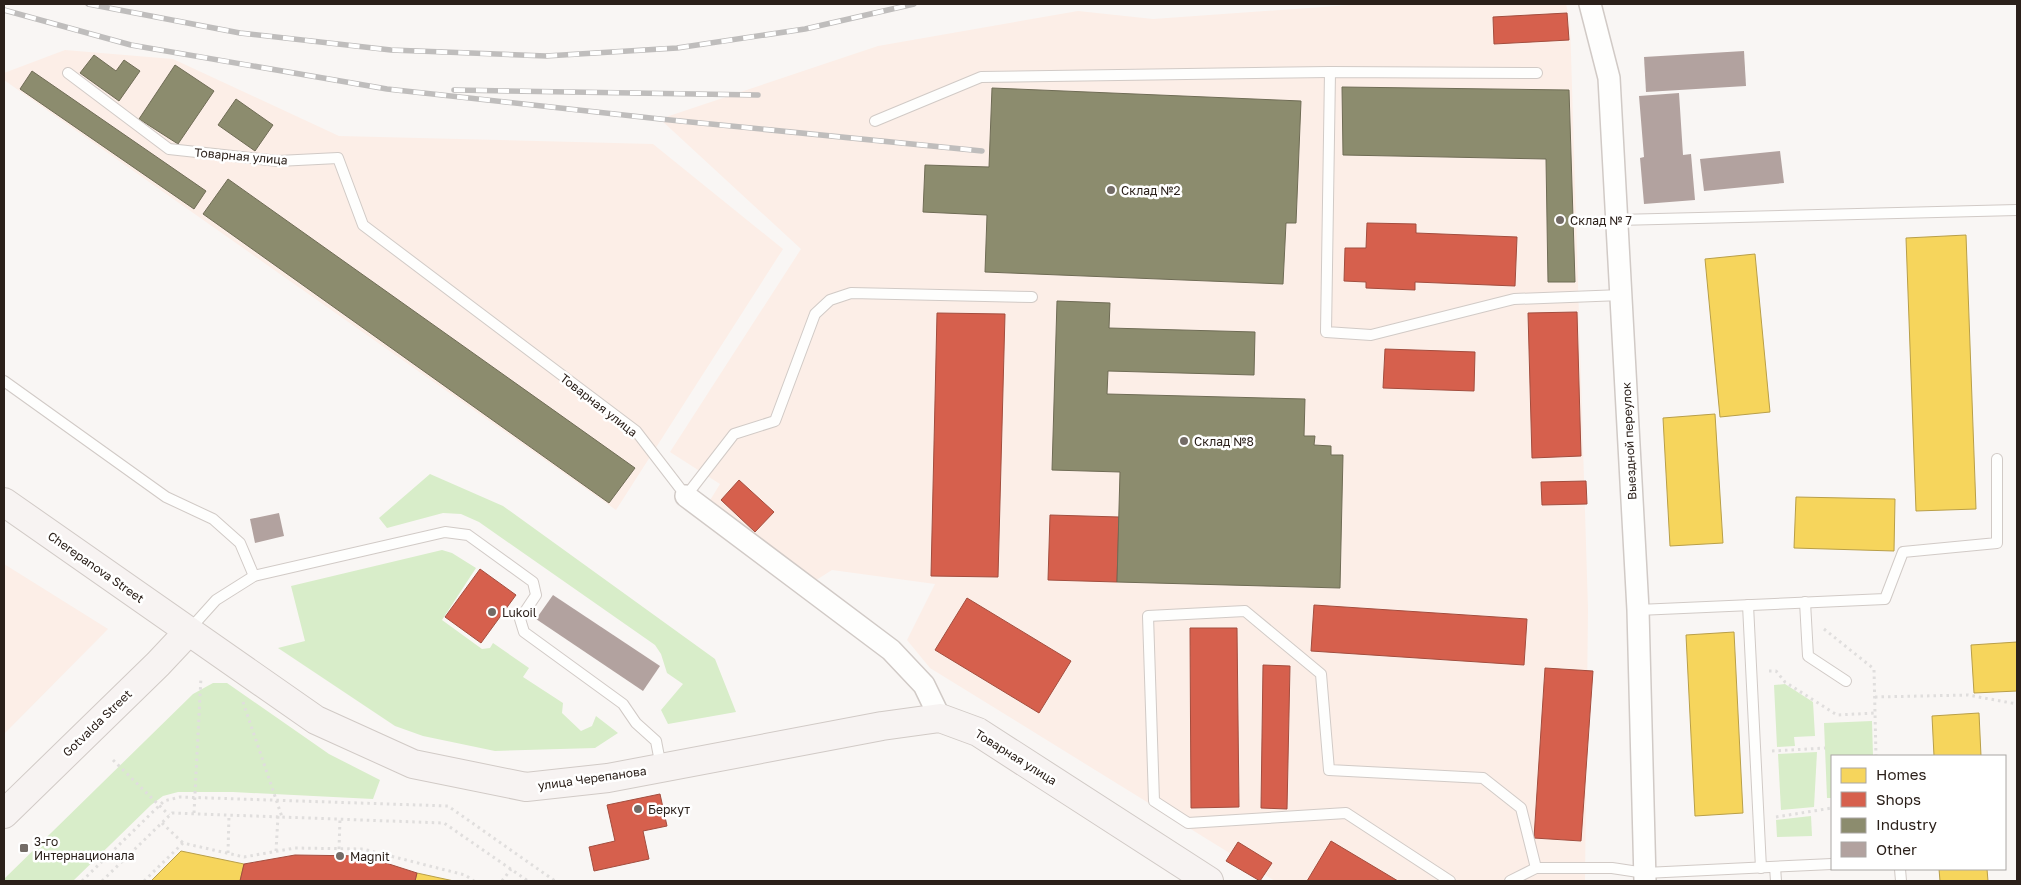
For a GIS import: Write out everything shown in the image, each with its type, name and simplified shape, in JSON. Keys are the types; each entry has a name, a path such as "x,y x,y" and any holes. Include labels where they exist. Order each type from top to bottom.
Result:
{"main road":[{"name":"Cherepanova Street","path":"4,502 189,631"},
{"name":"улица Черепанова","path":"189,631 316,720 413,764 526,787 608,778 882,726 940,718"},
{"name":"Gotvalda Street","path":"4,814 158,664 189,631"},
{"name":"Товарная улица","path":"940,718 978,732 1209,881"}],"street":[{"name":"Выездной переулок","path":"1590,4 1609,78 1638,610 1645,877"},
{"name":"Товарная улица","path":"686,496 891,650 924,686 940,718"}],"lane":[{"path":"874,121 980,77 1330,72 1537,73"},
{"path":"1330,72 1326,332 1371,335 1514,299 1622,295"},
{"name":"Товарная улица","path":"68,73 169,148 278,161 338,158 363,225 636,431 686,496"},
{"path":"1617,220 2017,210"},
{"path":"686,496 734,434 775,420 815,314 830,300 850,293 1032,297"},
{"path":"4,381 166,497 214,519 240,543 254,576"},
{"path":"1638,610 1885,599 1903,552 1997,543 1997,459"},
{"path":"189,631 216,600 254,576 445,532 468,535 533,582 536,595 520,619 524,632 623,704 636,722 656,741 661,768"},
{"path":"1805,602 1808,656 1846,681"},
{"path":"1748,605 1761,868"},
{"path":"1450,881 1346,813 1188,823 1154,802 1148,616 1245,611 1321,674 1329,770 1483,778 1521,808 1536,868"},
{"path":"1510,881 1536,868 1612,868 1645,877 1831,864"},
{"path":"1776,867 1776,881"}],"path":[{"path":"1806,615 1874,670 1876,755"},
{"path":"1773,671 1776,670 1785,682 1837,715 1875,713"},
{"path":"194,814 201,678"},
{"path":"1875,697 1968,695 2017,704"},
{"path":"241,698 280,817 276,851"},
{"path":"1767,751 1825,748"},
{"path":"113,760 169,815"},
{"path":"82,881 164,801 180,797 195,797 448,806 555,881"},
{"path":"1770,817 1831,808"},
{"path":"102,881 172,813 444,823 528,881"},
{"path":"228,853 229,815"},
{"path":"339,849 340,819"},
{"path":"162,823 183,843 244,857 295,848 363,850 466,875 474,881"},
{"path":"144,881 183,843"},
{"path":"502,881 511,869"},
{"path":"106,878 110,881"}],"shaded area":[{"path":"1364,4 1566,4 1570,22 1588,609 1585,881 1275,881 930,668 907,640 935,584 832,570 810,584 709,502 720,484 670,452 801,249 660,119 878,46 1078,11 1153,19"},
{"path":"65,50 173,59 339,136 653,144 783,249 616,510 4,80 4,73"},
{"path":"4,564 108,629 4,734"}],"green space":[{"path":"430,474 503,506 715,659 736,712 668,724 661,710 683,684 667,673 661,654 655,645 479,522 461,514 443,513 387,528 379,518"},
{"path":"442,550 452,553 476,568 442,620 482,649 490,648 493,643 529,668 523,677 563,703 562,713 581,731 592,726 596,716 618,733 595,748 495,751 423,736 395,726 278,648 305,641 291,586"},
{"path":"213,683 227,683 329,754 380,780 373,799 233,792 178,792 163,796 151,805 73,881 4,881 193,694"},
{"path":"1785,684 1813,702 1815,736 1794,737 1795,746 1777,747 1774,685"},
{"path":"1872,721 1873,755 1831,755 1831,798 1827,798 1824,723"},
{"path":"1817,752 1814,807 1781,810 1778,754"},
{"path":"1811,816 1812,836 1777,837 1776,820"}],"building: Homes":[{"path":"1966,235 1976,509 1916,511 1906,238"},
{"path":"1755,254 1770,412 1720,417 1705,259"},
{"path":"1715,414 1723,543 1670,546 1663,418"},
{"path":"1796,497 1895,499 1894,551 1794,548"},
{"path":"1734,632 1743,813 1695,816 1686,635"},
{"path":"2017,642 2017,691 1974,693 1971,645"},
{"path":"1979,713 1981,755 1934,755 1932,716"},
{"path":"181,851 244,864 240,881 151,881"},
{"path":"1939,870 1987,870 1988,881 1940,881"},
{"path":"417,873 440,878 454,881 415,881"}],"building: Shops":[{"path":"1567,13 1569,40 1494,44 1493,17"},
{"path":"1367,223 1416,224 1416,233 1517,237 1515,286 1415,282 1415,290 1366,288 1366,282 1344,281 1345,248 1366,248"},
{"path":"1577,312 1581,456 1532,458 1528,313"},
{"path":"937,313 1005,314 998,577 931,576"},
{"path":"1385,349 1475,352 1474,391 1383,388"},
{"path":"739,480 774,512 755,532 721,500"},
{"path":"1586,481 1587,504 1542,505 1541,482"},
{"path":"1050,515 1119,517 1117,582 1048,580"},
{"path":"480,569 516,595 481,643 445,617"},
{"path":"967,598 1071,661 1039,713 935,650"},
{"path":"1314,605 1527,619 1524,665 1311,651"},
{"path":"1190,628 1237,628 1239,807 1191,808"},
{"path":"1263,665 1290,666 1287,809 1261,808"},
{"path":"1545,668 1593,671 1581,841 1534,838"},
{"path":"660,794 667,826 643,831 649,859 594,871 589,847 615,841 607,805"},
{"path":"1331,841 1398,881 1307,881"},
{"path":"1238,842 1272,863 1260,881 1226,861"},
{"path":"295,855 364,856 417,873 415,881 240,881 244,864"}],"building: Industry":[{"path":"94,55 116,71 124,60 140,71 119,101 80,73"},
{"path":"175,65 214,91 178,144 139,119"},
{"path":"32,71 206,191 194,209 20,89"},
{"name":"Склад № 7","path":"1342,87 1569,90 1575,282 1548,282 1546,159 1343,155"},
{"name":"Склад №2","path":"992,88 1301,101 1296,223 1286,223 1283,284 985,272 987,215 923,212 925,165 989,167"},
{"path":"236,99 273,125 255,151 218,125"},
{"path":"228,179 635,468 609,503 203,214"},
{"name":"Склад №8","path":"1057,301 1110,303 1109,328 1255,332 1254,375 1108,371 1107,394 1305,399 1304,436 1315,436 1314,445 1331,446 1331,455 1343,455 1340,588 1117,582 1120,472 1052,470"}],"building: Other":[{"path":"1744,51 1746,86 1646,92 1644,57"},
{"path":"1679,93 1683,155 1691,154 1695,200 1644,204 1640,158 1644,157 1639,96"},
{"path":"1780,151 1784,183 1704,191 1700,159"},
{"path":"279,513 284,536 255,543 250,519"},
{"path":"553,595 660,666 643,691 536,619"}],"railway":[{"path":"88,4 240,33 391,50 546,56 677,48 805,29 914,4"},
{"path":"4,10 131,45 387,89 660,119 982,151"},
{"path":"454,90 758,95"}],"place":[{"name":"Склад №2","path":"1111,190"},
{"name":"Склад № 7","path":"1560,220"},
{"name":"Склад №8","path":"1184,441"},
{"name":"Lukoil","path":"492,612"},
{"name":"Беркут","path":"638,809"},
{"name":"3-го Интернационала","path":"24,848"},
{"name":"Magnit","path":"340,856"}]}
